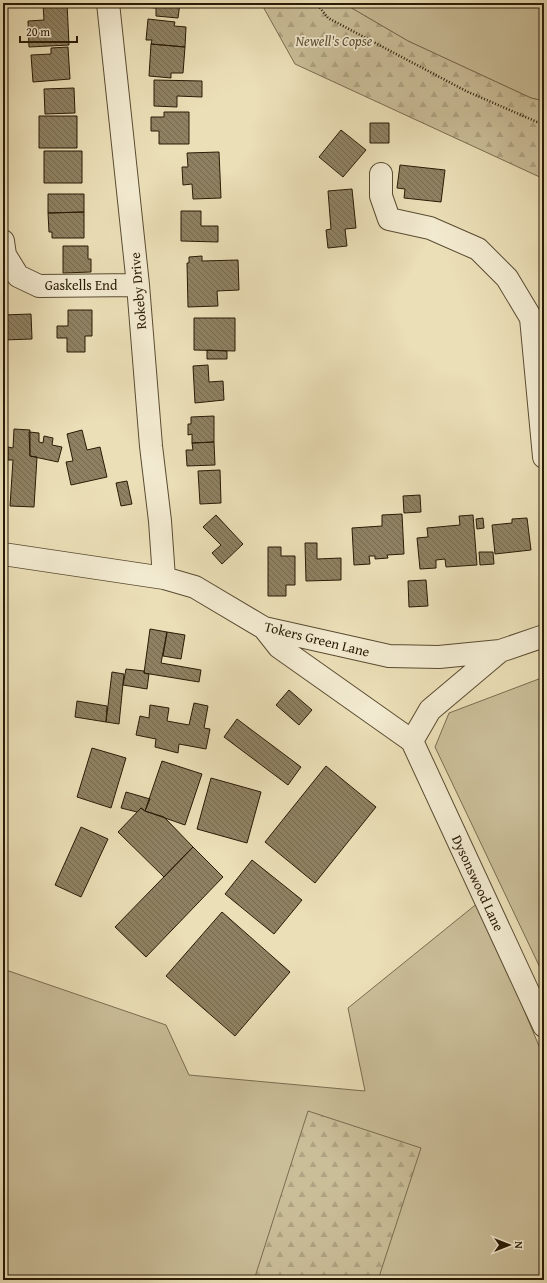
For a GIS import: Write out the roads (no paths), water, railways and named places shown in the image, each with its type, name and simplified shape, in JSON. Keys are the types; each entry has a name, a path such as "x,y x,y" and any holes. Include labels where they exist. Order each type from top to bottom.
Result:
{"street":[{"name":"Rokeby Drive","path":"108,3 138,285 151,446 160,521 164,578"},
{"path":"381,174 381,196 389,219 430,228 478,249 507,278 532,318 544,457"},
{"name":"Gaskells End","path":"3,241 4,255 18,276 39,286 138,285"},
{"name":"Tokers Green Lane","path":"3,554 164,578 195,588 264,628 389,656 439,657 500,651 544,636"},
{"name":"Dysonswood Lane","path":"264,628 279,647 412,741 544,1026"},
{"path":"412,741 430,710 500,651"}],"park label":[{"name":"Newell's Copse","path":"334,41"}]}
